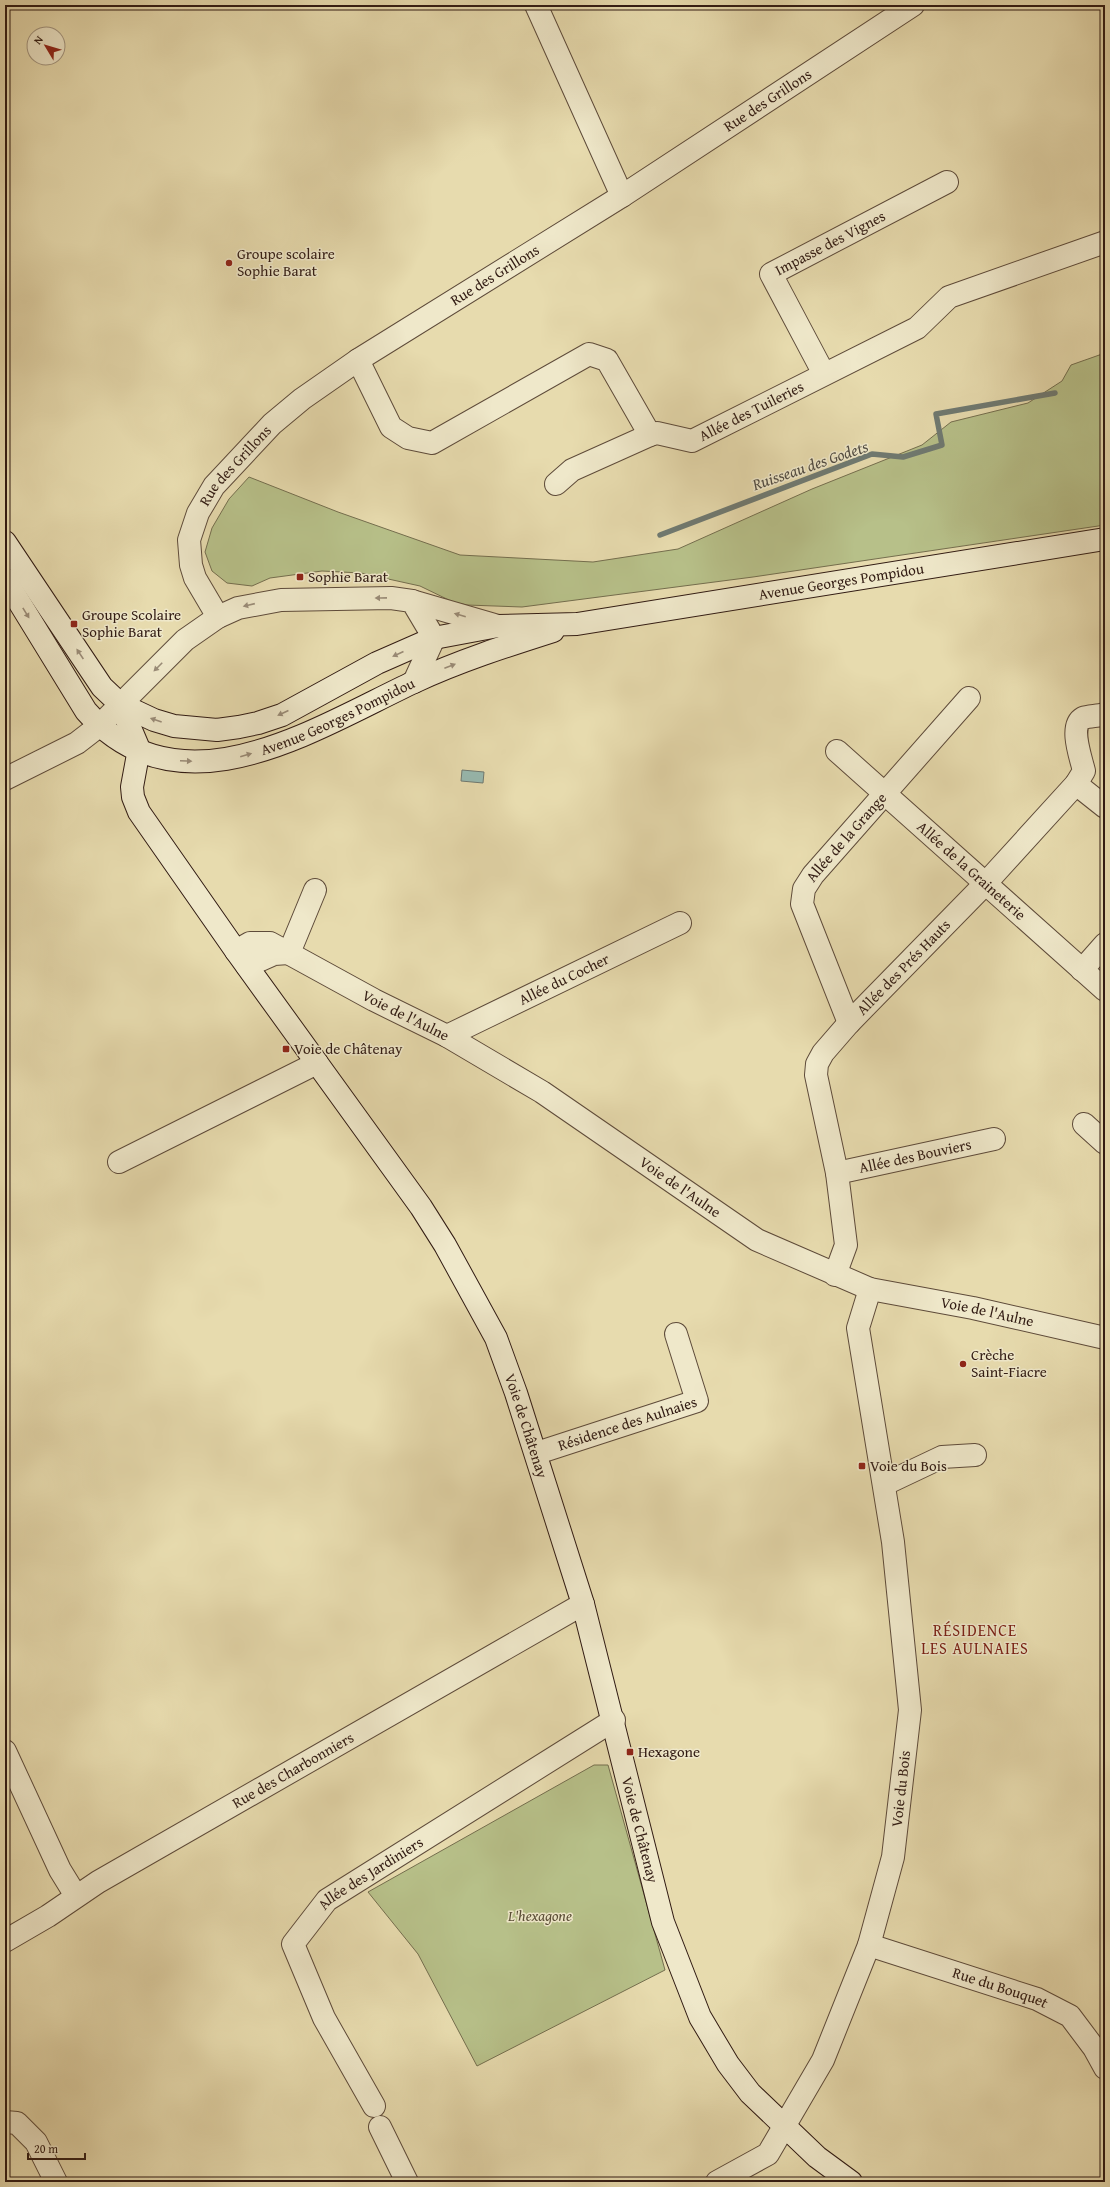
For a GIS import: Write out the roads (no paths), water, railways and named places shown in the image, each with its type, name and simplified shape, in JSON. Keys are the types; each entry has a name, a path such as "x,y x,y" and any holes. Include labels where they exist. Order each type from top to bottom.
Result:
{"street":[{"path":"536,5 622,196"},
{"name":"Rue des Grillons","path":"218,617 196,578 191,565 190,540 198,514 214,486 272,424 302,399 358,360 622,196 913,5"},
{"name":"Impasse des Vignes","path":"824,374 771,274 947,182"},
{"name":"Allée des Tuileries","path":"650,435 657,433 692,441 917,328 949,297 1105,242"},
{"path":"358,360 391,427 408,438 432,443 589,354 607,360 650,435 572,470 556,484"},
{"name":"Avenue Georges Pompidou","path":"120,704 137,713 174,726 217,730 258,723 282,714 377,663 434,638 498,626 577,624 1105,539"},
{"path":"5,542 102,687 120,704 139,749"},
{"name":"Avenue Georges Pompidou","path":"5,579 86,711 99,726 122,742 157,756 184,762 238,757 299,738 448,666 577,624"},
{"path":"5,779 77,743 99,726 185,640 218,617 238,608 281,600 391,598 412,601 498,626"},
{"path":"412,601 434,638 414,682"},
{"name":"Allée de la Grange","path":"849,1022 802,904 804,889 813,875 969,698"},
{"name":"Allée des Prés Hauts","path":"835,1275 846,1245 837,1173 816,1075 817,1064 823,1053 849,1022 985,884 1076,784 1084,771 1075,730 1078,723 1084,718 1105,714"},
{"name":"Voie de Châtenay","path":"139,749 132,787 133,797 139,812 241,959 421,1207 474,1296 496,1338 537,1454 583,1604 614,1720 662,1922 686,1986 700,2017 728,2064 750,2093 817,2157 851,2182"},
{"name":"Allée de la Graineterie","path":"837,751 885,792 985,884 1105,990"},
{"path":"1076,784 1105,807"},
{"path":"289,953 315,890"},
{"name":"Allée du Cocher","path":"447,1036 680,923"},
{"name":"Voie de l'Aulne","path":"241,959 246,944 260,941 270,942 374,1000 447,1036 542,1092 757,1240 835,1275 870,1289 980,1310 1105,1338"},
{"path":"1082,970 1105,944"},
{"path":"119,1162 317,1063"},
{"path":"1084,1124 1105,1143"},
{"name":"Allée des Bouviers","path":"837,1173 994,1139"},
{"name":"Voie du Bois","path":"716,2182 768,2154 823,2060 869,1945 893,1856 910,1710 893,1545 885,1484 858,1328 870,1289"},
{"name":"Résidence des Aulnaies","path":"537,1454 697,1401 676,1334"},
{"path":"885,1484 942,1457 975,1455"},
{"name":"Rue des Charbonniers","path":"5,1941 48,1916 76,1896 583,1604"},
{"name":"Allée des Jardiniers","path":"374,2106 324,2018 293,1944 327,1900 614,1720"},
{"path":"5,1752 60,1870 76,1896"},
{"name":"Rue du Bouquet","path":"869,1945 1036,1999 1070,2016 1094,2048 1105,2068"},
{"path":"5,2122 17,2123 36,2142 56,2182"},
{"path":"380,2127 407,2182"}],"water":[{"path":"462,770 484,772 483,783 461,781"}],"waterway":[{"name":"Ruisseau des Godets","path":"660,535 872,454 903,457 942,445 936,414 1055,393"}],"place":[{"name":"Groupe scolaire Sophie Barat","path":"229,263"},
{"name":"Sophie Barat","path":"300,577"},
{"name":"Groupe Scolaire Sophie Barat","path":"74,624"},
{"name":"Voie de Châtenay","path":"286,1049"},
{"name":"Crèche Saint-Fiacre","path":"963,1364"},
{"name":"Voie du Bois","path":"862,1466"},
{"name":"Hexagone","path":"630,1752"}],"district":[{"name":"RÉSIDENCE LES AULNAIES","path":"975,1639"}],"park label":[{"name":"L'hexagone","path":"540,1916"}]}
